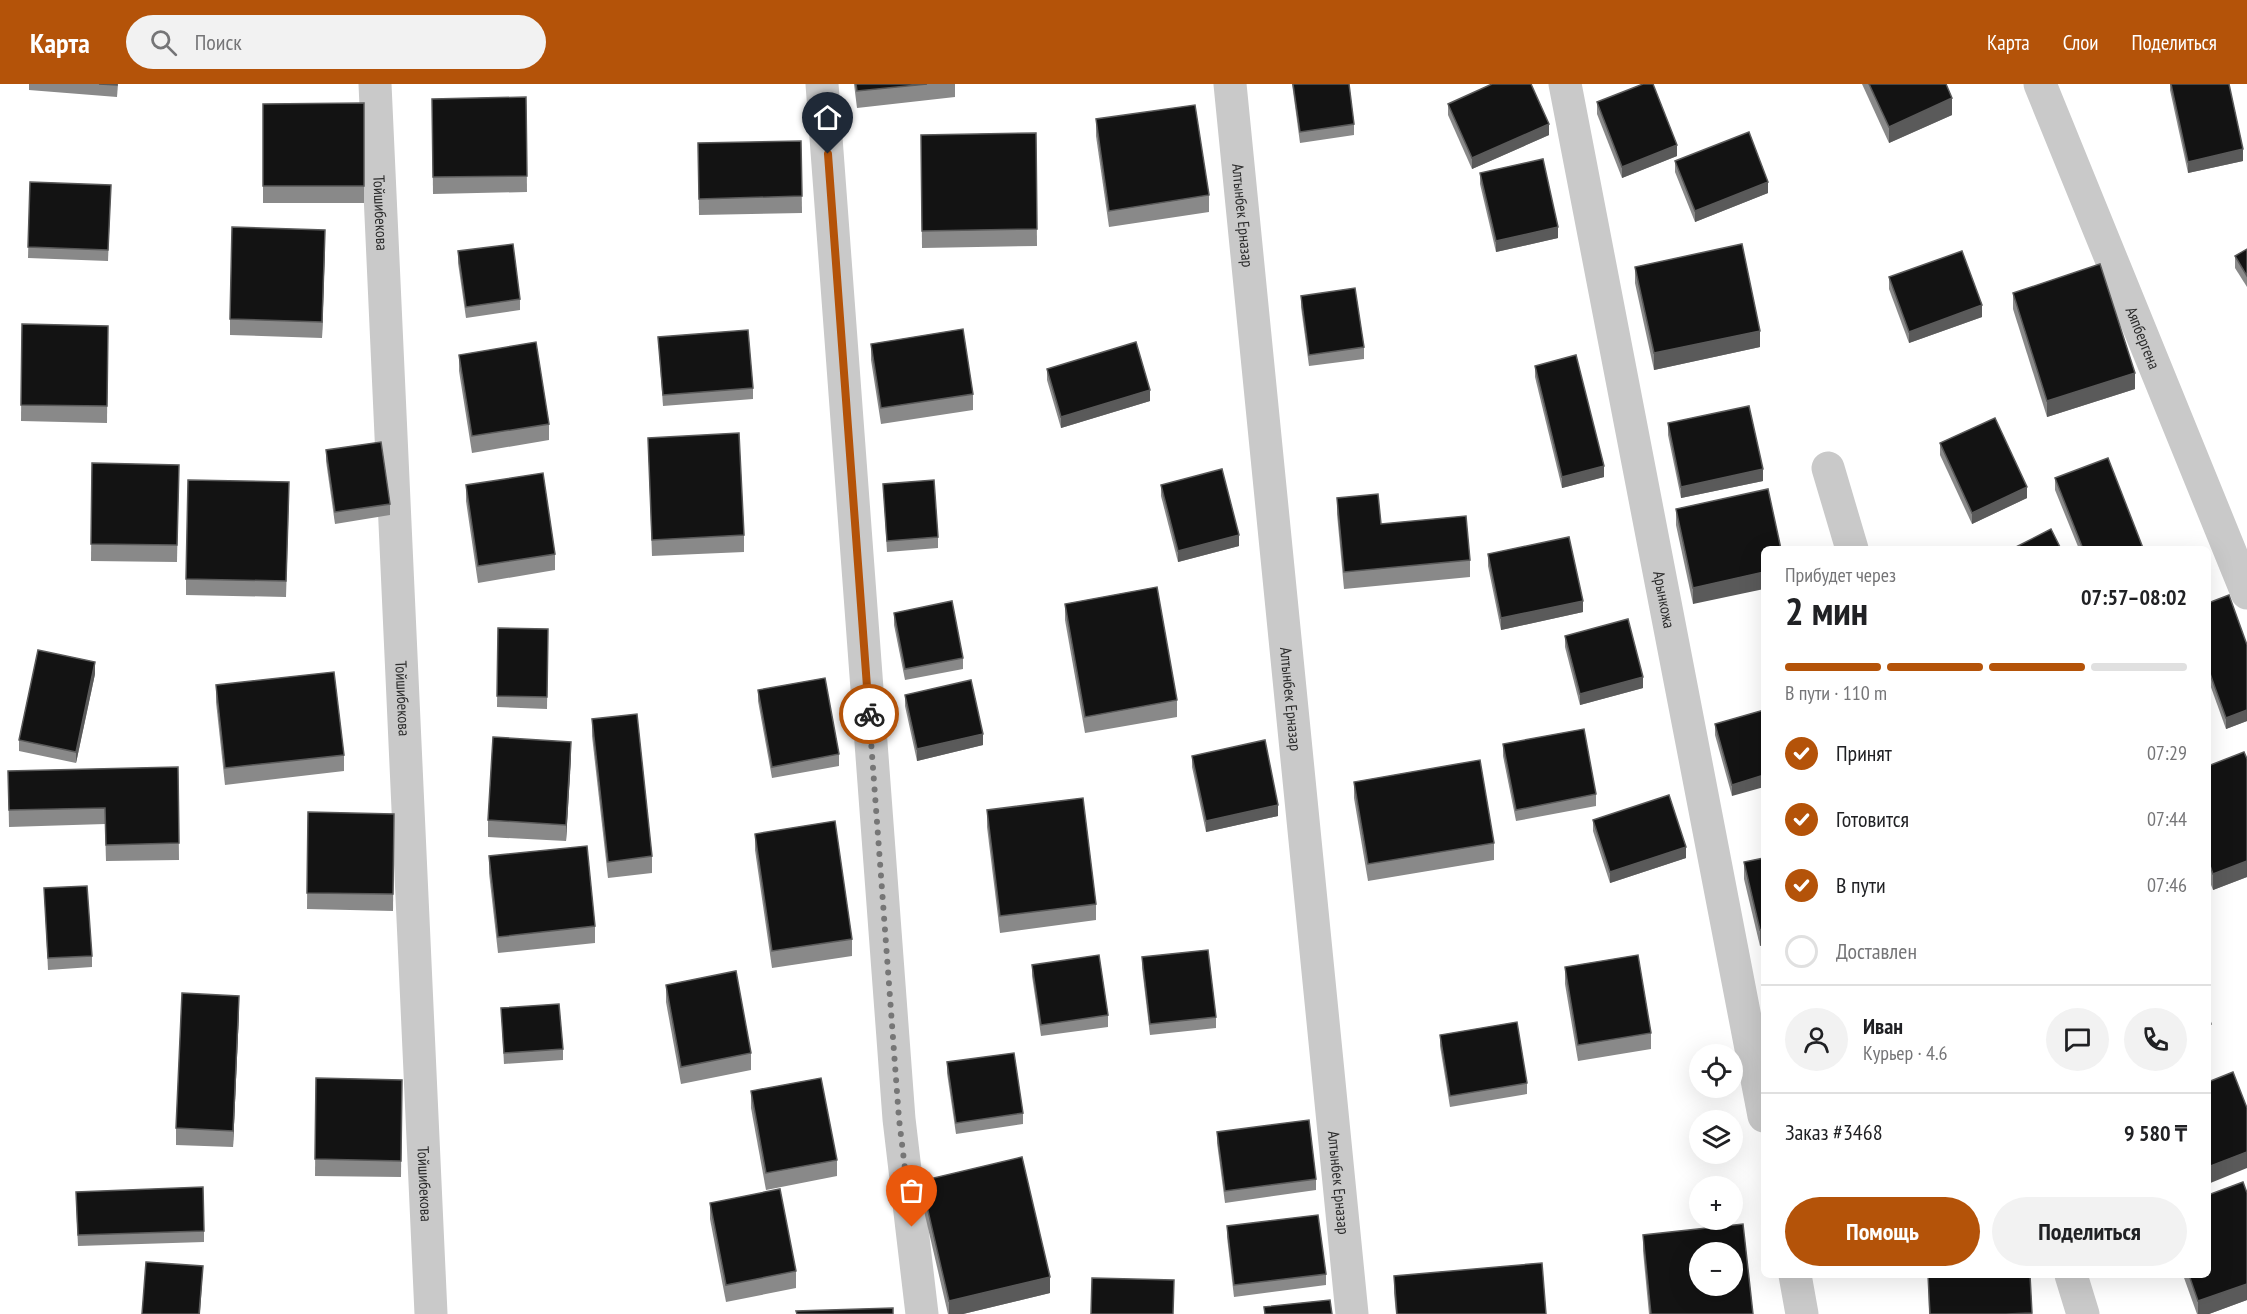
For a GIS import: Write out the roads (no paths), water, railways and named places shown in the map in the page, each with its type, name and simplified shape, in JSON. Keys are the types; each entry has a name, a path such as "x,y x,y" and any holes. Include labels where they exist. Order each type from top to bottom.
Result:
{"street":[{"name":"Тойшибекова","path":"375,84 430,1314"},
{"path":"822,84 899,1119 922,1314"},
{"name":"Алтынбек Ерназар","path":"1230,84 1352,1314"},
{"name":"Арынкожа","path":"1565,84 1761,1100"},
{"name":"Аяпбергена","path":"2040,84 2247,593"},
{"path":"1827,468 1851,546"},
{"path":"1796,1278 1802,1314"},
{"path":"2072,1278 2083,1314"}]}
